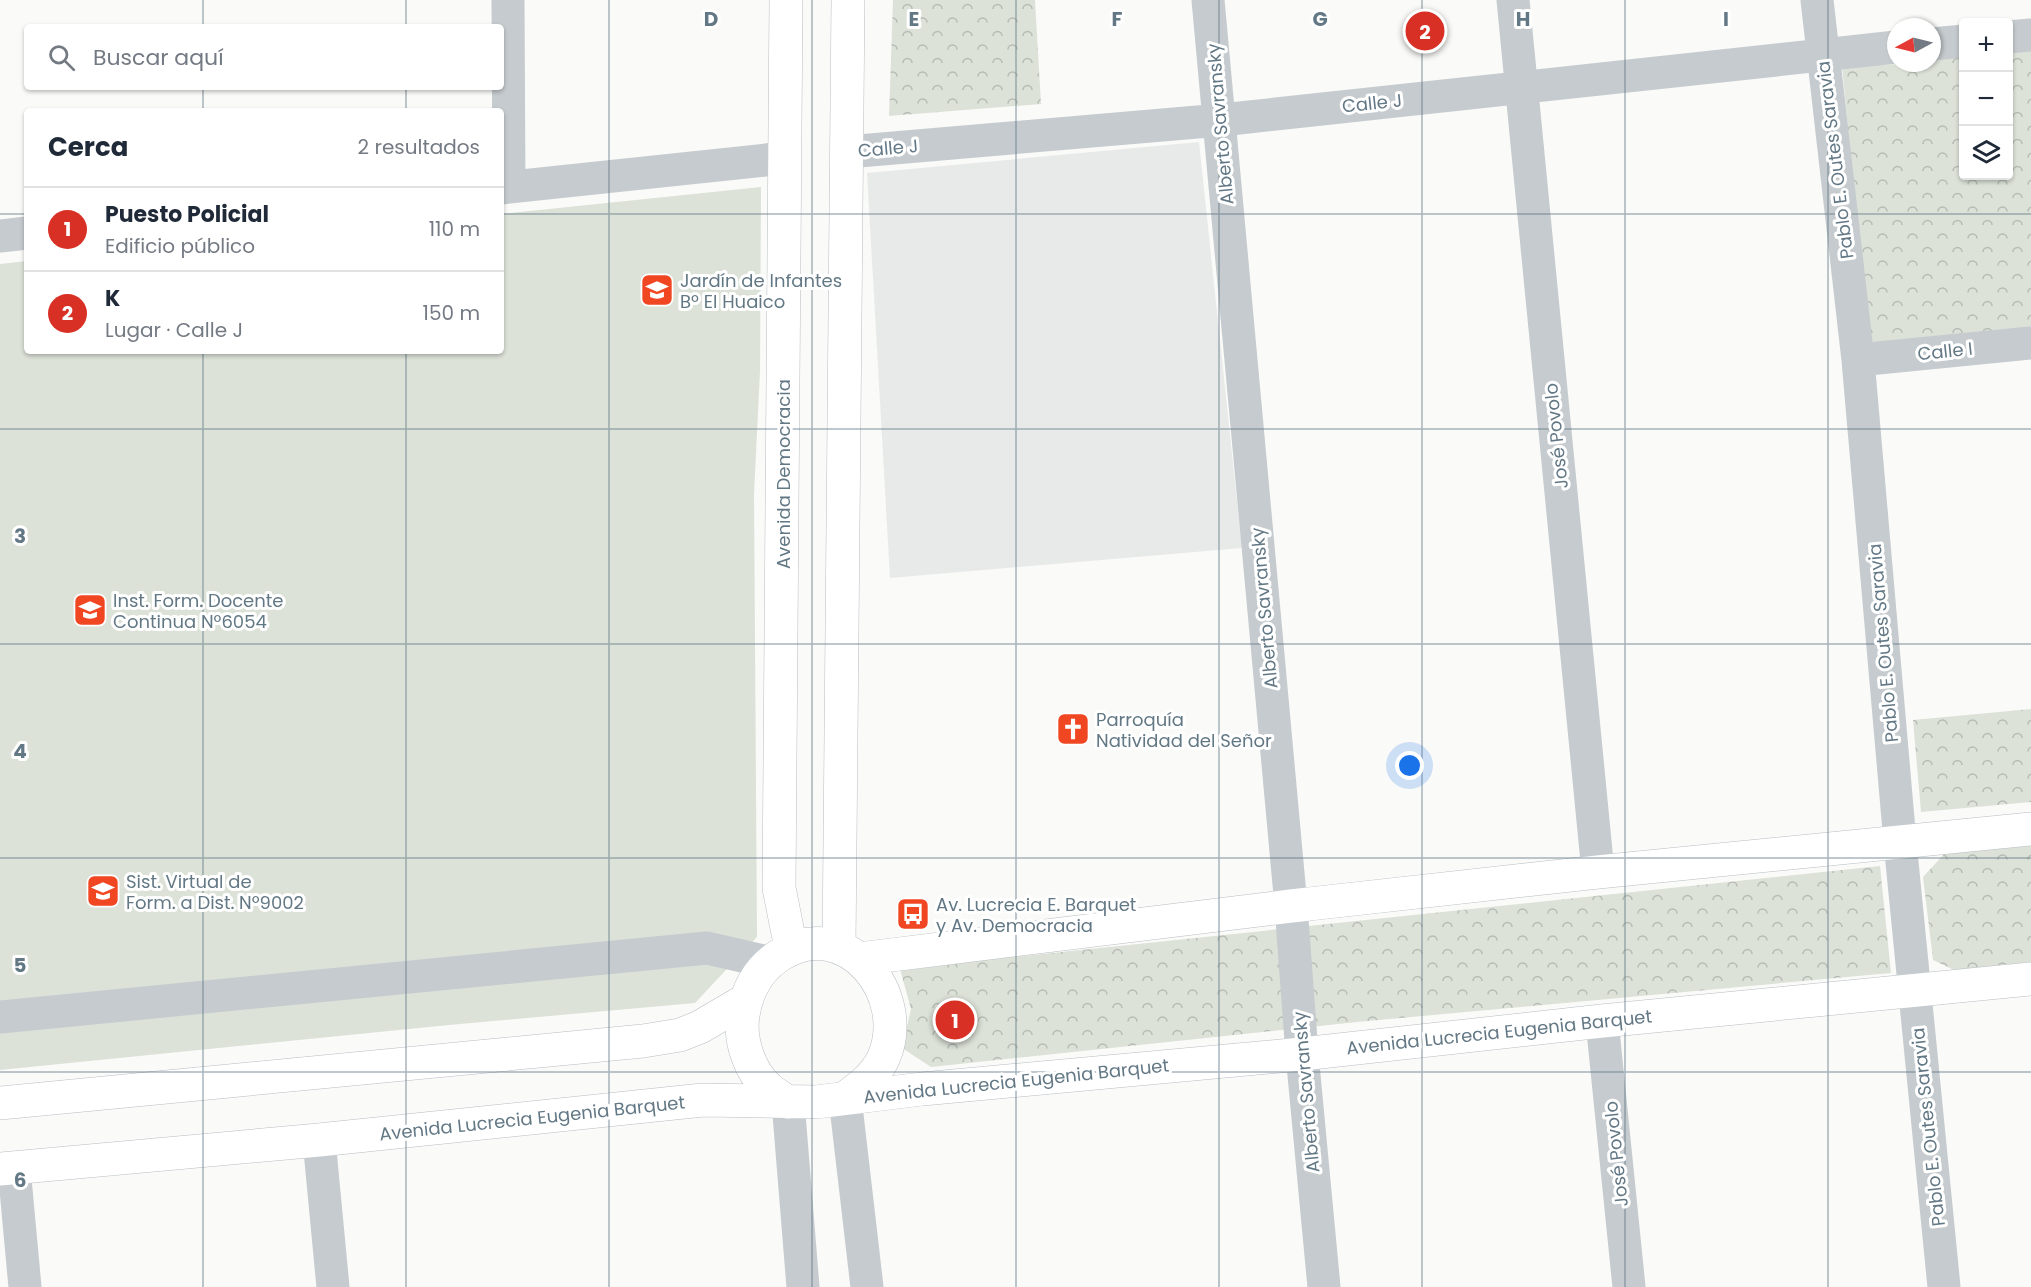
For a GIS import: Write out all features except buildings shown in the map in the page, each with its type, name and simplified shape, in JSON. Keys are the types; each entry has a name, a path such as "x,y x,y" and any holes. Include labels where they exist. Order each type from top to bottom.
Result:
{"main road":[{"name":"Avenida Democracia","path":"779,955 786,0"},
{"path":"848,0 849,953"},
{"path":"849,953 1598,872 2031,829"},
{"path":"788,1102 769,1089 754,1070 745,1048 742,1024 746,1000 754,980 779,955 806,944 823,943 849,953 877,979 888,1005 889,1032 883,1059 867,1081 845,1098"},
{"name":"Avenida Lucrecia Eugenia Barquet","path":"7,1168 319,1140 703,1100 816,1102 922,1089 1302,1054 1602,1021 2031,979"},
{"path":"0,1103 643,1041 680,1035 700,1027 746,1000"}],"street":[{"path":"508,0 505,187 785,158"},
{"name":"Alberto Savransky","path":"1209,0 1324,1287"},
{"name":"José Povolo","path":"1513,0 1598,872"},
{"name":"Pablo E. Outes Saravia","path":"1817,0 1858,360 1900,842 1944,1287"},
{"path":"2013,37 2031,35"},
{"path":"1941,43 1959,41"},
{"name":"Calle J","path":"847,152 1221,120 1887,48"},
{"path":"0,236 24,233"},
{"name":"Calle I","path":"1858,360 2031,343"},
{"path":"0,1017 707,948 779,955"},
{"name":"José Povolo","path":"1602,1021 1629,1287"},
{"path":"845,1098 867,1287"},
{"path":"788,1102 803,1287"},
{"path":"319,1140 333,1287"},
{"path":"7,1168 25,1287"}],"shaded area":[{"path":"1199,142 1242,548 890,578 867,173"}],"green space":[{"path":"893,0 1035,0 1041,104 889,116"},
{"path":"2031,47 2031,329 1869,345 1842,66 1887,64 1887,72 1941,72 1941,56 1959,54 1959,180 2013,180 2013,49"},
{"path":"761,187 760,371 754,494 757,937 695,1003 0,1070 0,264 24,261 24,354 504,354 504,214"},
{"path":"2031,709 2031,802 1921,812 1913,720"},
{"path":"2031,845 2031,962 1954,970 1933,960 1923,877 1946,852"},
{"path":"1880,866 1891,973 1357,1022 931,1067 902,1048 911,1009 900,969"}],"place":[{"name":"K","path":"1425,31"},
{"name":"Jardín de Infantes Bº El Huaico","path":"657,290"},
{"name":"Inst. Form. Docente Continua Nº6054","path":"90,610"},
{"name":"Parroquía Natividad del Señor","path":"1073,729"},
{"name":"Sist. Virtual de Form. a Dist. Nº9002","path":"103,891"},
{"name":"Av. Lucrecia E. Barquet y Av. Democracia","path":"913,914"},
{"name":"Puesto Policial","path":"955,1020"}]}
